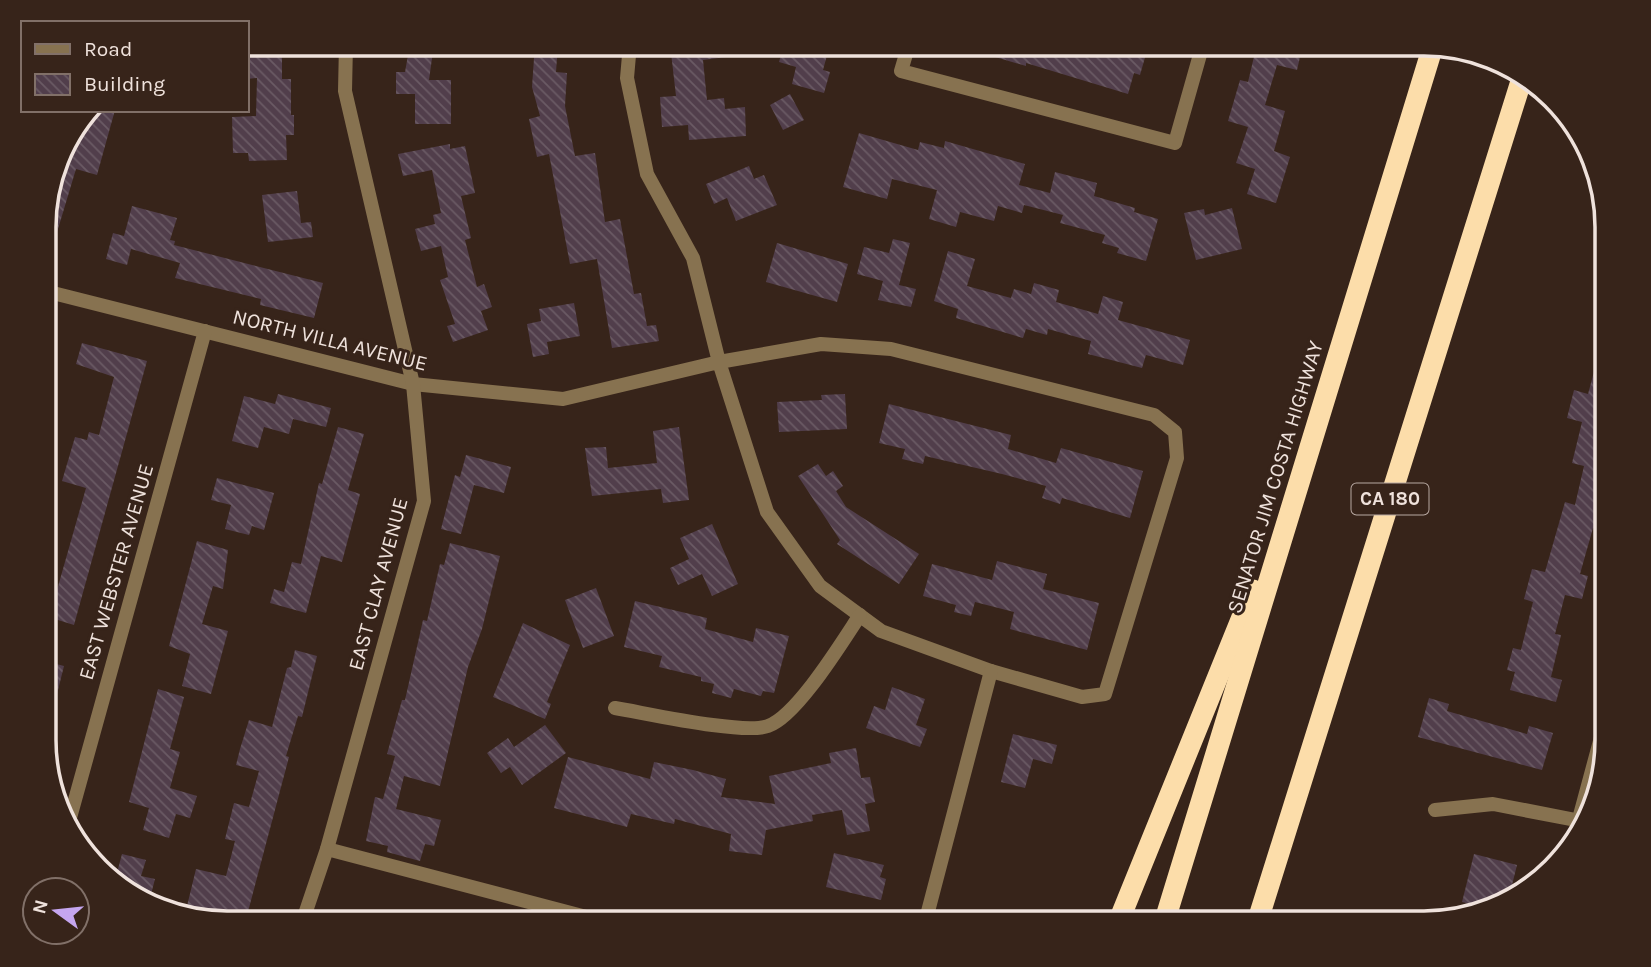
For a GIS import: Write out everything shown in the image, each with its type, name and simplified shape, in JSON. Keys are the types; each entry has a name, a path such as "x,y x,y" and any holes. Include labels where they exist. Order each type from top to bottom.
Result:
{"highway":[{"name":"SENATOR JIM COSTA HIGHWAY","path":"1168,911 1430,56"},
{"name":"CA 180","path":"1261,911 1520,85"},
{"path":"1123,911 1306,458"}],"street":[{"name":"EAST CLAY AVENUE","path":"306,911 327,849 424,501 413,384 345,91 346,56"},
{"path":"629,56 627,78 647,174 693,258 719,362 767,512 820,586 881,631 991,671 928,911"},
{"path":"905,56 901,71 1175,143 1200,56"},
{"name":"NORTH VILLA AVENUE","path":"56,294 413,384 563,398 719,362 821,344 891,349 1154,415 1175,432 1177,458 1105,694 1082,697 991,671"},
{"name":"EAST WEBSTER AVENUE","path":"72,811 205,331"},
{"path":"615,708 741,727 769,726 804,696 860,615"},
{"path":"1435,810 1493,804 1575,820"},
{"path":"327,849 563,911"}],"building":[{"path":"248,56 282,56 282,79 291,79 291,115 294,115 294,135 286,135 287,160 249,161 248,153 233,153 232,117 256,116 257,78 248,79"},
{"path":"408,56 432,56 429,80 451,80 451,124 415,124 415,94 396,94 396,72 405,72"},
{"path":"534,56 557,56 556,72 567,73 565,106 575,156 595,153 605,222 620,219 634,294 641,293 647,326 656,325 659,341 612,348 597,259 570,264 549,154 537,157 529,119 540,116 532,87"},
{"path":"671,56 734,56 703,60 707,100 724,98 725,109 745,107 746,136 689,140 688,125 662,127 660,97 676,96"},
{"path":"781,56 827,56 823,70 830,72 824,93 792,84 796,67 779,62"},
{"path":"992,56 1145,56 1140,75 1134,73 1128,94 1026,63 1026,66"},
{"path":"1254,56 1300,56 1297,70 1277,65 1265,105 1285,111 1274,151 1290,157 1276,203 1247,194 1255,169 1236,163 1248,127 1228,121 1240,80 1248,82"},
{"path":"790,94 804,120 783,130 770,105"},
{"path":"100,112 114,112 97,175 76,169 56,236 57,205 74,151"},
{"path":"859,133 918,150 920,142 944,148 945,141 1025,164 1019,185 1050,193 1055,172 1097,183 1094,196 1135,208 1134,212 1158,219 1146,261 1117,253 1119,248 1102,243 1105,235 1060,223 1063,215 1024,205 1022,213 998,206 994,221 960,212 956,227 929,219 937,190 892,179 887,199 843,187"},
{"path":"450,144 450,149 465,146 475,193 461,196 471,238 465,240 477,287 484,284 492,307 481,311 488,330 453,342 447,326 455,324 440,280 448,277 441,246 421,251 415,229 435,224 433,215 441,213 432,170 403,176 398,154"},
{"path":"749,166 754,179 764,175 777,205 736,221 727,198 714,204 706,184"},
{"path":"297,191 301,223 311,222 313,237 268,242 262,195"},
{"path":"132,206 177,218 170,240 175,241 174,245 323,283 314,318 260,305 261,299 175,278 180,263 131,249 127,265 106,259 113,233 124,236"},
{"path":"1232,208 1242,249 1196,260 1184,213 1204,209 1205,215"},
{"path":"893,239 910,243 899,285 916,289 911,307 878,300 883,281 857,274 864,247 889,253"},
{"path":"777,243 848,264 837,302 766,282"},
{"path":"948,251 975,259 967,286 1011,298 1014,289 1031,294 1034,283 1059,290 1056,302 1098,314 1103,296 1123,302 1118,320 1190,340 1183,365 1146,355 1142,368 1088,354 1091,341 1048,329 1047,335 1026,329 1023,338 956,318 958,309 934,301"},
{"path":"574,303 580,336 547,342 549,354 533,357 527,324 541,321 539,309"},
{"path":"82,343 147,361 74,625 56,619 56,593 86,488 62,481 75,437 87,440 89,432 99,435 114,377 76,364"},
{"path":"1595,368 1595,529 1593,528 1580,574 1588,576 1582,599 1565,595 1555,634 1561,635 1551,677 1562,680 1556,702 1510,690 1515,672 1507,670 1513,648 1521,650 1533,602 1524,599 1532,569 1545,572 1565,502 1575,505 1584,466 1572,463 1582,422 1567,418 1574,390 1588,394"},
{"path":"278,394 331,408 326,427 293,419 289,434 264,427 258,448 232,441 244,396 275,404"},
{"path":"845,394 847,429 779,432 777,402 822,400 821,395"},
{"path":"889,404 1011,435 1008,449 1056,463 1061,448 1143,471 1130,518 1062,498 1060,504 1042,498 1046,486 1002,474 925,456 923,464 902,459 905,449 879,443"},
{"path":"338,427 364,434 348,490 360,494 342,562 321,556 306,613 270,603 274,589 284,592 292,562 301,564 319,483 322,484"},
{"path":"679,427 689,500 663,503 661,489 592,496 585,448 606,447 608,468 657,463 653,431"},
{"path":"466,455 511,467 504,493 474,485 461,534 441,529 455,475 460,477"},
{"path":"818,464 826,476 833,471 843,486 836,491 846,507 919,554 899,584 837,544 840,540 798,476"},
{"path":"217,478 274,493 264,530 252,526 249,535 225,529 231,505 211,500"},
{"path":"712,524 738,584 712,596 702,574 678,585 670,568 689,559 680,538"},
{"path":"197,541 228,550 223,589 213,586 202,624 228,631 211,694 182,686 190,654 169,646"},
{"path":"450,543 500,556 482,629 468,667 440,786 404,776 396,809 441,820 434,846 425,844 420,861 387,852 388,846 366,841 375,797 383,799 395,756 387,754 402,700 405,700 423,620 427,621 440,564 444,565"},
{"path":"997,561 1047,574 1043,589 1099,603 1087,650 1010,629 1014,612 975,602 971,616 954,612 956,605 923,596 932,564 992,580"},
{"path":"596,588 614,636 583,648 565,600"},
{"path":"635,601 707,618 705,629 753,642 756,628 789,636 774,693 763,691 761,696 734,689 731,698 712,693 714,684 701,681 701,677 659,667 662,656 624,647"},
{"path":"523,623 570,645 547,702 551,704 545,719 493,697"},
{"path":"295,650 317,656 302,717 298,716 286,756 289,757 248,911 205,910 187,906 196,869 226,876 235,841 225,839 234,803 249,807 259,771 236,765 249,720 272,727 287,668 291,667"},
{"path":"56,664 64,666 56,698"},
{"path":"892,687 925,699 916,725 927,729 920,747 866,728 874,706 885,710"},
{"path":"158,689 184,697 170,749 180,752 170,788 197,796 190,818 176,814 169,838 143,830 149,808 129,802"},
{"path":"1429,698 1449,704 1447,711 1527,734 1529,726 1553,733 1542,770 1418,737"},
{"path":"545,725 566,753 522,785 510,767 501,773 487,753 508,738 514,747"},
{"path":"1013,734 1057,745 1052,764 1033,759 1025,788 1001,782"},
{"path":"856,748 861,778 870,777 875,802 865,804 870,831 847,835 842,810 812,815 813,821 766,830 762,855 729,851 731,834 675,819 674,824 631,814 627,827 554,808 568,757 650,779 654,762 693,770 726,779 721,797 775,804 769,776 831,763 829,753"},
{"path":"834,853 884,865 880,877 886,879 881,900 826,887"},
{"path":"122,854 146,860 141,876 155,879 151,893 141,888 117,871"},
{"path":"1474,854 1517,865 1512,887 1479,902 1471,904 1462,902"}]}
